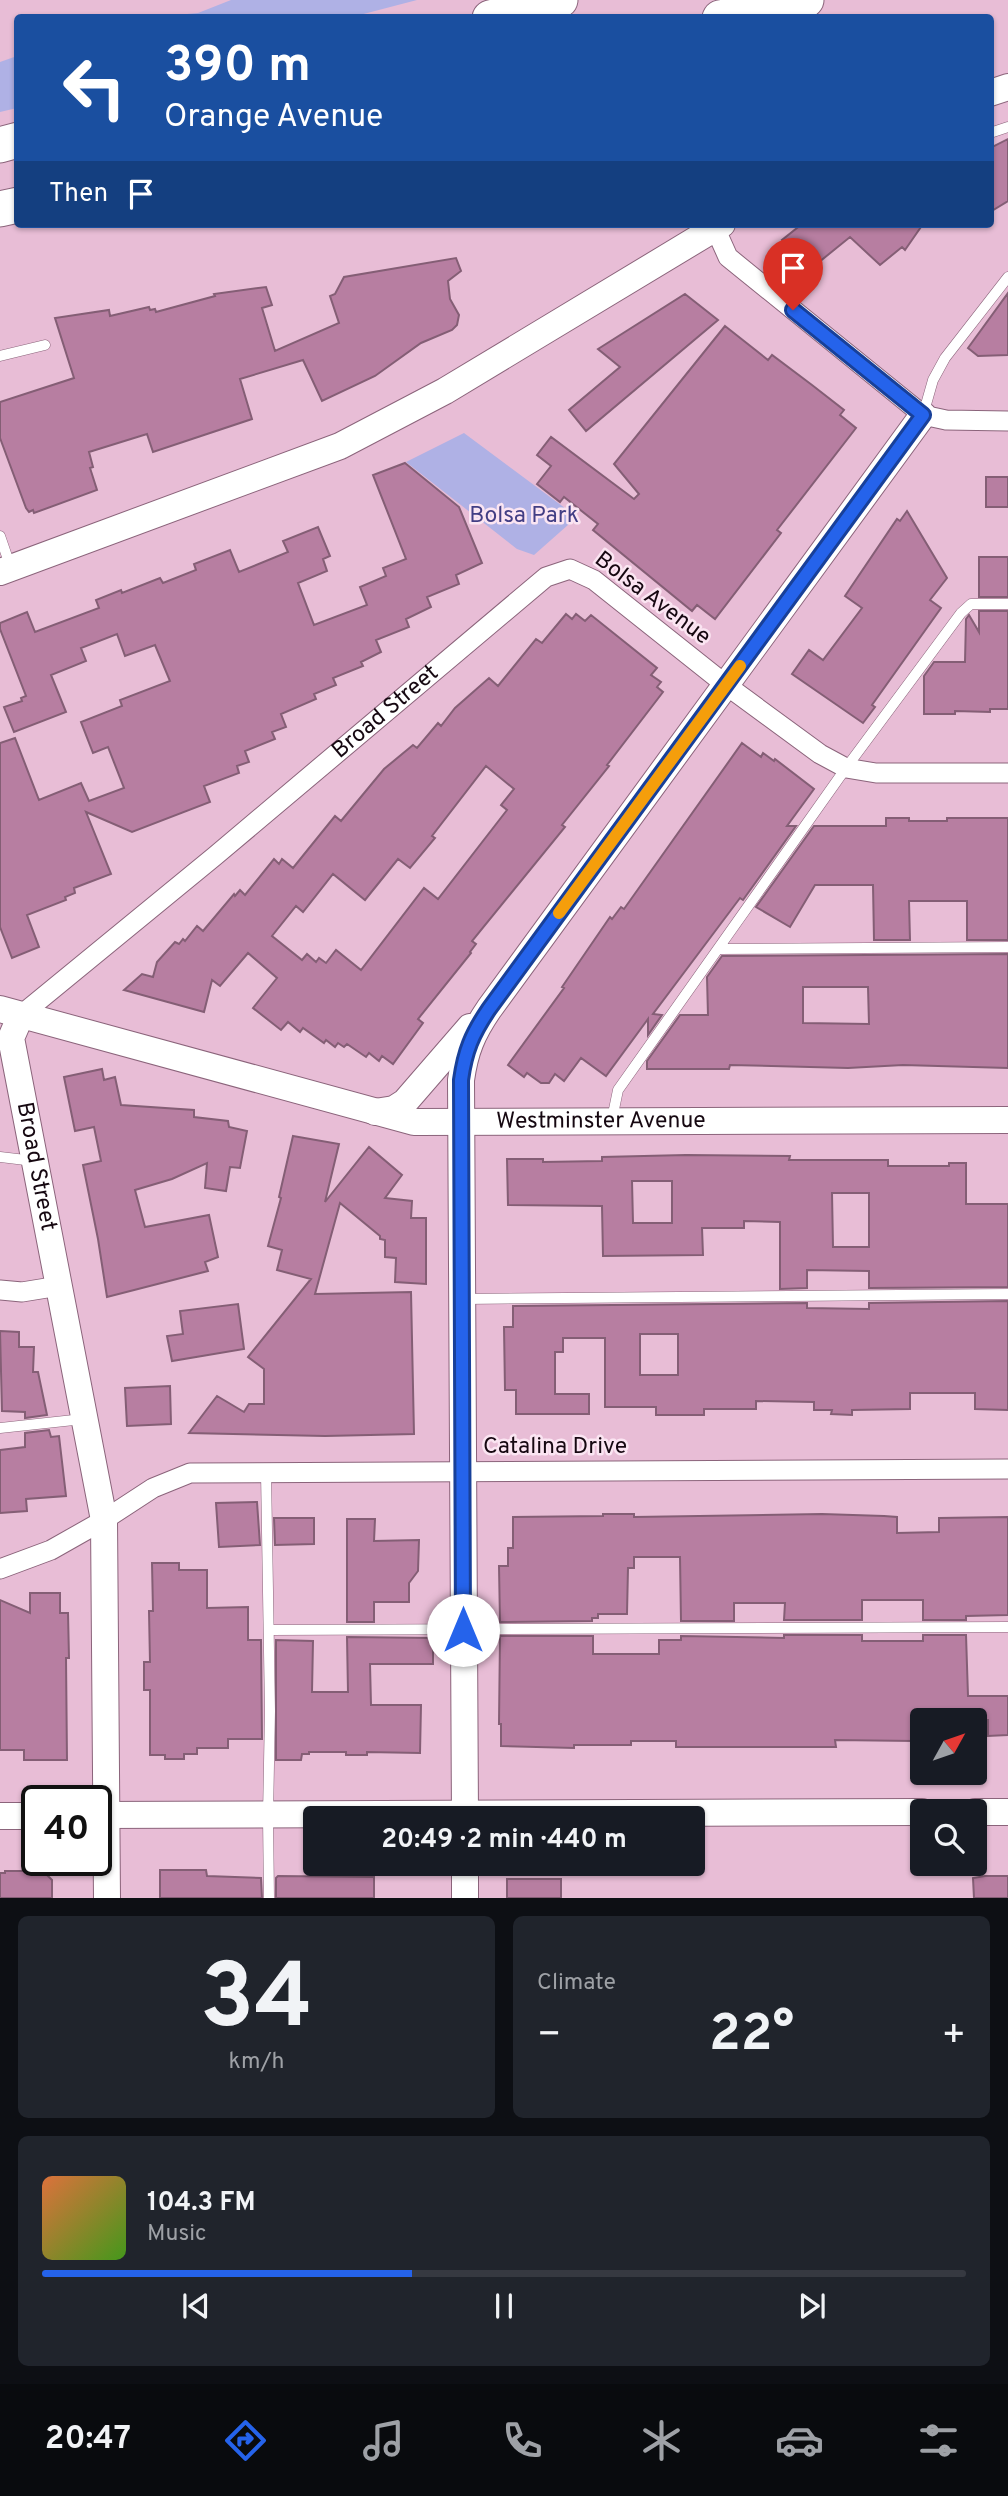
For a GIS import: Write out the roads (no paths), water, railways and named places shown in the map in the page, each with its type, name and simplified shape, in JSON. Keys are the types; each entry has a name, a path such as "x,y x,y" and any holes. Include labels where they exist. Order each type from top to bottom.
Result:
{"highway":[{"path":"506,14 560,0"},
{"path":"739,14 806,0"}],"street":[{"path":"5,570 340,446 444,391 716,228"},
{"path":"720,228 729,257 923,415 946,420 1008,421"},
{"path":"465,1806 461,1124 464,1054 476,1028 489,1009 923,415"},
{"name":"Bolsa Avenue","path":"570,569 594,580 726,685 820,754 846,768 876,773 1008,773"},
{"name":"Broad Street","path":"102,1785 103,1520 11,1038 10,1012 161,901 546,577 570,569"},
{"path":"375,1112 394,1109 405,1102 443,1056 489,1009"},
{"name":"Westminster Avenue","path":"10,1012 414,1122 461,1124 1008,1120"},
{"path":"0,1290 22,1292 59,1286"},
{"name":"Catalina Drive","path":"0,1569 51,1550 153,1488 190,1473 1008,1469"},
{"path":"705,1814 910,1812"},
{"path":"987,1812 1008,1812"},
{"path":"0,1816 21,1815"},
{"path":"112,1815 303,1816"},
{"name":"Broad Street","path":"106,1876 107,1898"},
{"path":"465,1876 465,1898"}],"lane":[{"path":"923,415 933,380 945,358 1008,277"},
{"path":"0,356 45,345"},
{"path":"0,536 5,570"},
{"path":"611,1123 618,1090 846,768 961,612 971,604 1008,604"},
{"path":"718,949 1008,947"},
{"path":"0,1157 35,1161"},
{"path":"462,1300 1008,1294"},
{"path":"0,1428 84,1419"},
{"path":"266,1472 270,1712 269,1898"},
{"path":"269,1630 1008,1627"}],"park label":[{"name":"Bolsa Park","path":"524,516"}]}
